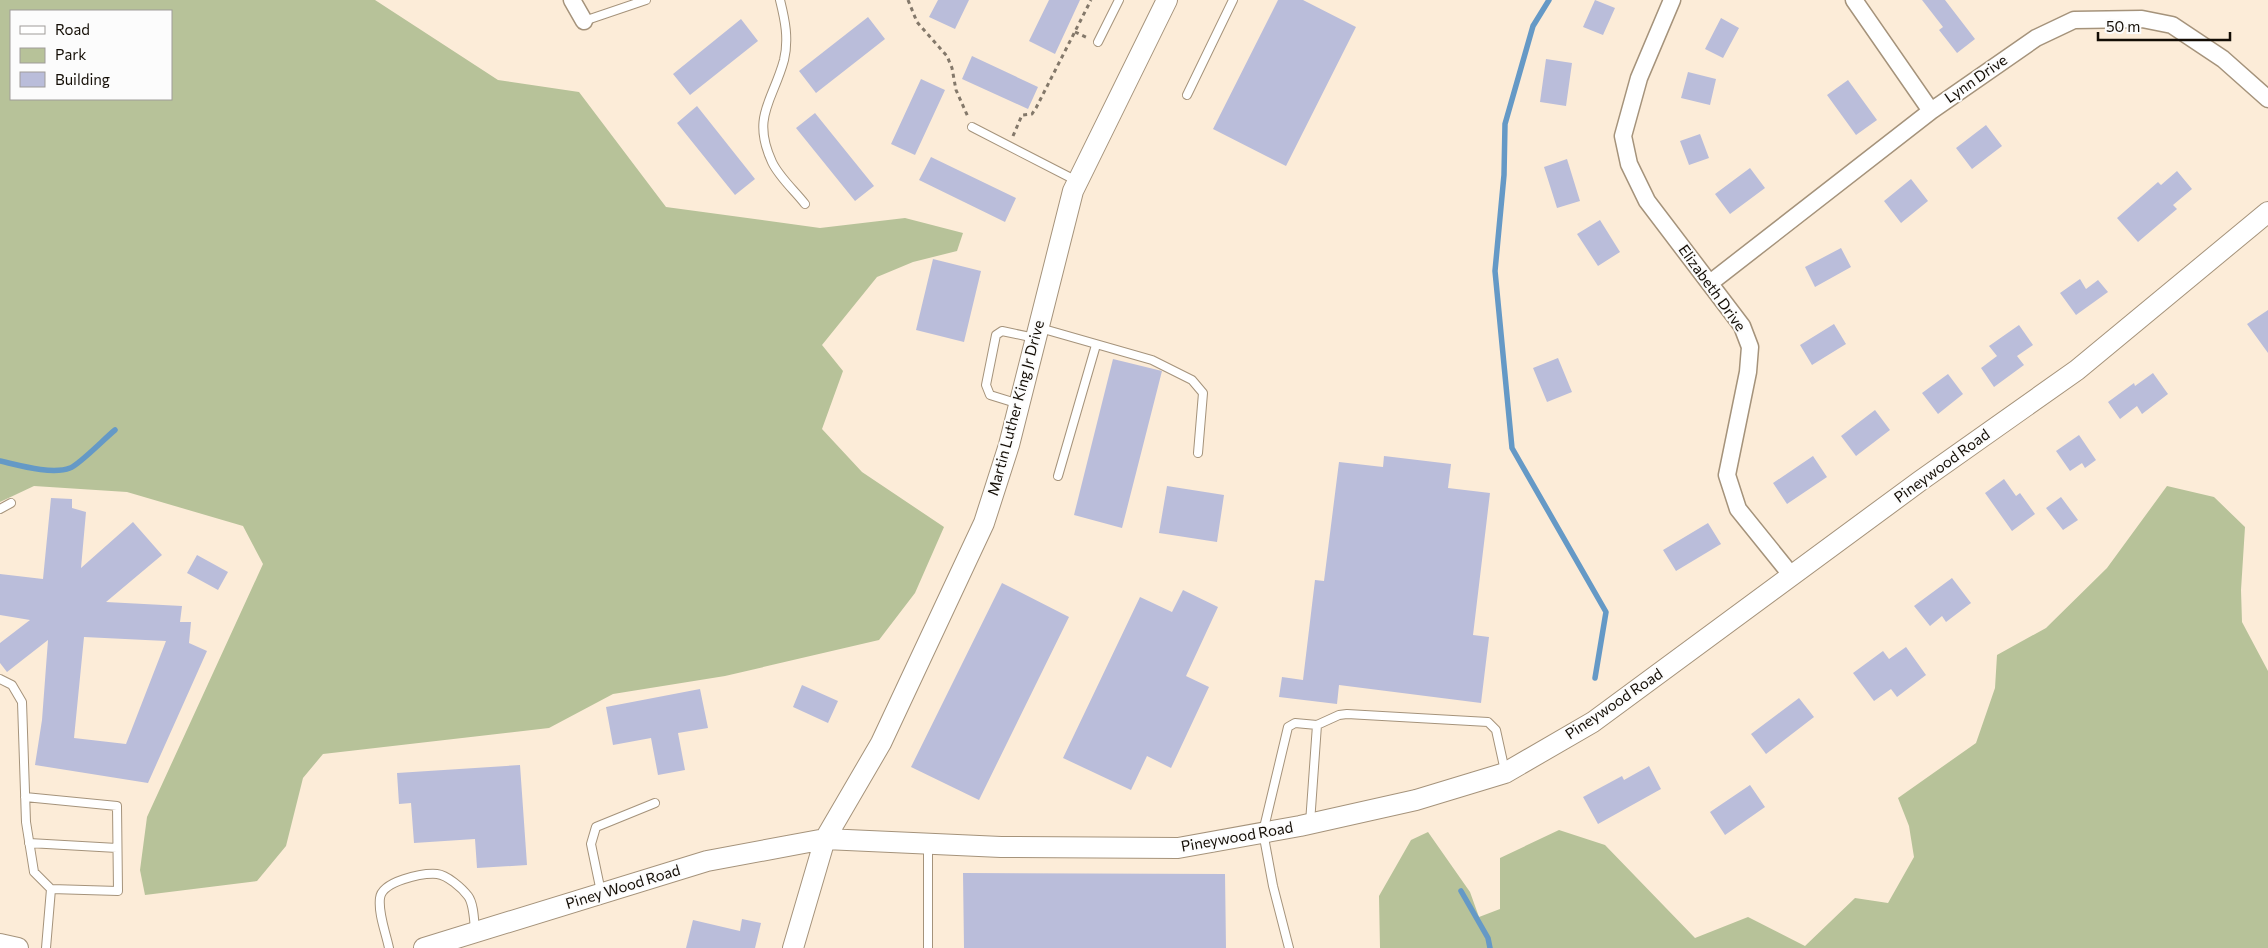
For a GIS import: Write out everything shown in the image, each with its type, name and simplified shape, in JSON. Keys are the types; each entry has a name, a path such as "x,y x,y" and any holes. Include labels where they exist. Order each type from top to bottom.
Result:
{"street":[{"path":"572,0 584,21"},
{"name":"Martin Luther King Jr Drive","path":"793,948 825,839 881,742 984,523 1009,445 1073,191 1167,0"},
{"name":"Elizabeth Drive","path":"1672,0 1639,78 1623,136 1629,164 1647,201 1742,326 1750,347 1744,396 1727,475 1738,509 1792,576"},
{"path":"1854,0 1931,111"},
{"name":"Lynn Drive","path":"1710,283 1931,111 2036,38 2074,20 2142,20 2172,25 2223,59 2268,99"},
{"name":"Pineywood Road","path":"825,839 1002,847 1178,848 1310,824 1416,800 1505,773 1593,722 1928,475 2077,370 2268,212"},
{"name":"Piney Wood Road","path":"424,948 707,861 825,839"},
{"path":"0,944 18,948"}],"lane":[{"path":"584,21 633,2 646,0"},
{"path":"780,0 786,25 786,47 784,61 766,106 762,127 772,164 805,204"},
{"path":"1098,42 1119,0"},
{"path":"1187,95 1233,0"},
{"path":"972,128 1078,181"},
{"path":"1019,404 990,395 986,384 996,335 1002,331 1036,333 1096,345 1152,360 1192,380 1203,393 1198,453"},
{"path":"1058,476 1096,345"},
{"path":"0,509 11,503"},
{"path":"0,679 12,685 22,702 25,796 29,843 34,872 51,889 118,891 117,806 25,796"},
{"path":"1289,948 1273,886 1263,832 1288,727 1295,723 1317,725 1339,715 1347,714 1488,722 1496,730 1505,773"},
{"path":"1310,824 1317,725"},
{"path":"601,894 591,844 596,827 655,803"},
{"path":"29,843 117,848"},
{"path":"928,844 928,948"},
{"path":"389,948 380,898 384,889 393,883 420,876 438,874 458,886 470,898 476,932"},
{"path":"46,948 51,889"}],"path":[{"path":"908,0 917,22 947,56 952,68 956,90 972,128"},
{"path":"1009,146 1022,115 1032,114 1036,108 1091,0"}],"green space":[{"path":"0,0 375,0 498,80 579,92 666,207 820,228 905,218 963,233 957,251 913,262 877,277 822,345 843,371 822,429 862,472 944,527 915,593 879,640 725,676 613,694 549,728 323,754 303,778 286,846 257,881 145,895 140,870 147,817 263,564 243,526 127,492 34,486 0,502"},
{"path":"2167,486 2214,497 2245,527 2241,590 2242,622 2268,671 2268,948 1380,948 1379,896 1411,840 1428,832 1470,892 1479,917 1500,909 1500,858 1559,830 1605,845 1695,938 1748,917 1805,946 1855,898 1888,903 1914,857 1909,826 1898,798 1976,743 1995,688 1997,655 2046,628 2107,568"}],"building":[{"path":"938,0 969,0 955,29 929,17"},
{"path":"1049,0 1080,0 1055,54 1029,41"},
{"path":"1278,0 1303,0 1356,27 1286,166 1213,129"},
{"path":"1595,0 1615,8 1603,35 1583,27"},
{"path":"1922,0 1945,0 1975,39 1957,53 1939,30 1943,27"},
{"path":"868,17 885,39 816,93 799,71"},
{"path":"1721,18 1739,28 1723,58 1705,49"},
{"path":"741,19 758,41 690,95 673,74"},
{"path":"972,56 1038,87 1028,109 962,79"},
{"path":"1546,59 1572,63 1566,106 1540,102"},
{"path":"1688,72 1716,79 1710,105 1681,98"},
{"path":"921,79 945,90 915,155 891,144"},
{"path":"1848,80 1877,120 1856,135 1827,95"},
{"path":"697,106 755,179 735,195 677,123"},
{"path":"815,113 874,186 855,201 796,128"},
{"path":"1986,125 2002,146 1972,169 1956,148"},
{"path":"1700,134 1709,158 1689,165 1680,141"},
{"path":"931,157 1016,198 1005,222 919,180"},
{"path":"1567,159 1580,201 1557,208 1544,167"},
{"path":"1750,168 1765,188 1730,214 1715,194"},
{"path":"2177,171 2192,189 2173,205 2177,209 2138,242 2117,218 2158,182 2161,185"},
{"path":"1911,179 1928,201 1901,223 1884,201"},
{"path":"1600,220 1620,252 1598,266 1577,234"},
{"path":"1841,248 1851,267 1815,287 1805,267"},
{"path":"933,259 981,271 964,342 916,330"},
{"path":"2080,279 2086,289 2098,280 2108,292 2076,315 2060,293"},
{"path":"2268,310 2268,353 2247,324"},
{"path":"1834,324 1846,344 1812,365 1800,345"},
{"path":"2019,325 2033,345 2017,356 2024,365 1994,387 1981,368 1997,356 1989,346"},
{"path":"1558,358 1572,392 1547,402 1533,368"},
{"path":"1113,359 1162,371 1122,528 1074,515"},
{"path":"2153,373 2168,394 2142,414 2137,406 2120,419 2108,402 2134,383 2135,386"},
{"path":"1948,374 1963,394 1938,414 1922,393"},
{"path":"1875,410 1890,430 1856,456 1841,436"},
{"path":"2079,435 2096,460 2085,468 2082,463 2070,471 2056,451"},
{"path":"1384,456 1451,464 1448,488 1490,493 1473,635 1489,637 1481,703 1339,685 1337,704 1279,697 1282,677 1303,680 1315,580 1324,581 1339,462 1383,467"},
{"path":"1813,456 1827,477 1787,504 1773,483"},
{"path":"2004,479 2016,496 2020,493 2035,514 2012,531 1985,493"},
{"path":"1167,486 1224,495 1217,542 1159,533"},
{"path":"2061,497 2078,520 2063,530 2046,508"},
{"path":"51,498 72,499 72,508 86,512 81,568 133,522 162,555 106,602 182,606 180,622 191,622 189,643 207,651 148,783 35,765 42,720 48,640 7,672 0,663 0,643 30,620 0,615 0,574 43,579","holes":["84,637 166,641 126,744 74,738"]},
{"path":"1708,523 1721,544 1676,571 1663,550"},
{"path":"197,555 228,572 218,590 187,573"},
{"path":"1952,578 1971,603 1946,622 1942,616 1930,626 1914,606"},
{"path":"1002,583 1069,617 979,800 911,767"},
{"path":"1183,590 1218,607 1186,676 1209,687 1171,768 1147,756 1131,790 1063,758 1140,597 1172,612"},
{"path":"1906,647 1926,675 1897,697 1891,689 1874,701 1853,673 1883,651 1889,659"},
{"path":"802,685 838,701 828,723 793,707"},
{"path":"700,689 708,728 678,733 685,770 658,775 651,738 613,745 606,707"},
{"path":"1799,698 1814,717 1766,754 1751,734"},
{"path":"520,765 527,865 477,868 475,839 414,843 411,803 399,804 397,773"},
{"path":"1649,766 1661,789 1598,824 1583,797 1622,776 1624,780"},
{"path":"1750,785 1765,807 1725,835 1710,812"},
{"path":"963,873 1225,874 1226,948 964,948"},
{"path":"742,919 761,923 755,948 686,948 693,920 740,931"}],"waterway":[{"path":"1549,0 1533,26 1505,124 1504,175 1495,271 1512,448 1606,612 1595,678"},
{"path":"0,461 45,470 63,470 74,466 86,457 115,430"},
{"path":"1461,891 1488,938 1490,948"}]}
